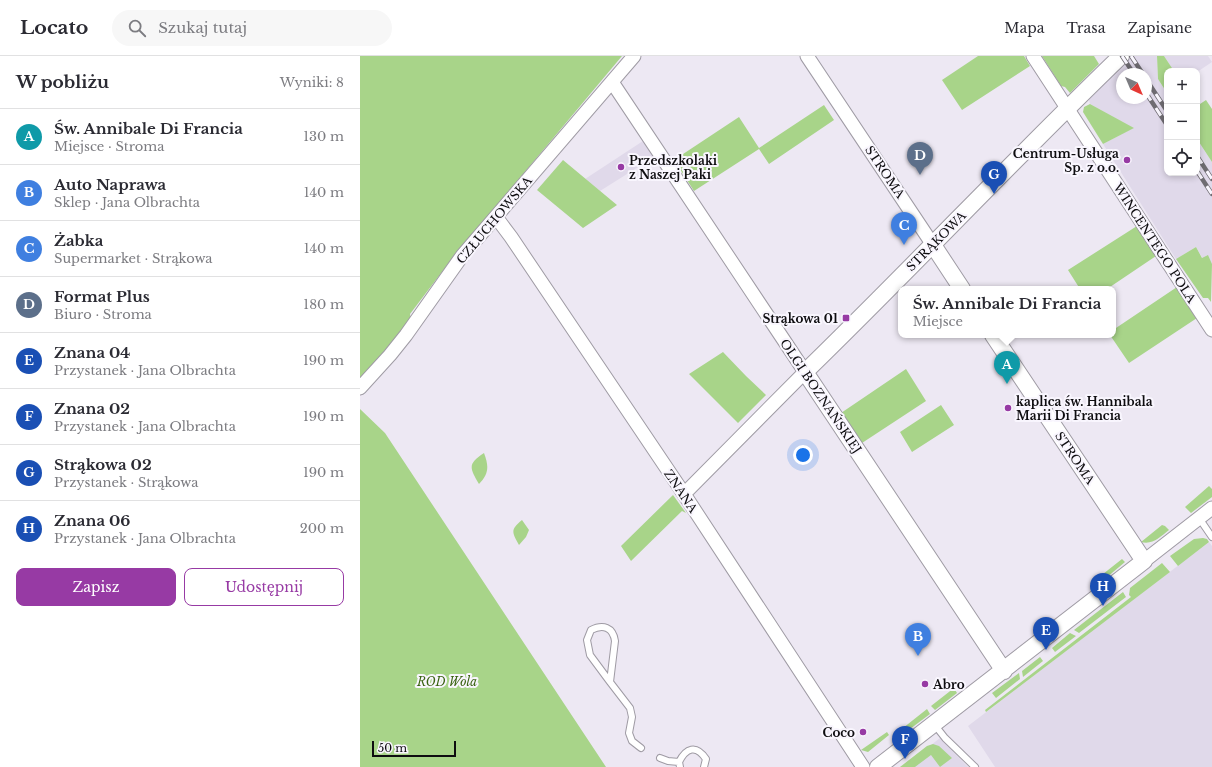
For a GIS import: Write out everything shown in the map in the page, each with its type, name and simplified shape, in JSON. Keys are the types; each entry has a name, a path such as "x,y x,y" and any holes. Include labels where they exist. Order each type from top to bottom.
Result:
{"street":[{"name":"CZŁUCHOWSKA","path":"360,388 406,335 462,256 634,56"},
{"name":"STROMA","path":"807,56 960,286"},
{"name":"WINCENTEGO POLA","path":"1033,56 1212,330"},
{"name":"STRĄKOWA","path":"684,494 933,245 1067,108 1121,56"},
{"name":"OLGI BOZNAŃSKIEJ","path":"612,82 1004,670"},
{"name":"ZNANA","path":"496,217 684,494 863,767"},
{"name":"STROMA","path":"995,338 1144,561"},
{"path":"878,767 1212,508"}],"lane":[{"path":"1199,518 1212,537"},
{"path":"610,682 615,641 614,635 608,628 599,626 591,630 587,640 590,655 610,682 630,708 632,717 629,733 632,741 640,748"},
{"path":"934,724 945,738 974,767"},
{"path":"660,758 668,762 679,764 682,754 690,750 697,750 702,753 706,759 704,767"}],"shaded area":[{"path":"1129,56 1157,56 1158,79 1164,88 1164,176 1200,176 1200,144 1212,162 1212,264 1208,256 1203,259 1196,247 1176,259 1103,144 1133,128 1090,104 1088,97 1116,69 1116,104 1152,104 1152,68 1117,68"},
{"path":"1164,56 1208,56 1212,62 1200,70 1200,68 1172,68"},
{"name":"Przedszkolaki z Naszej Paki","path":"643,141 654,157 600,191 585,179"},
{"path":"1209,542 1212,546 1212,767 995,767 968,726"},
{"path":"940,738 968,767 903,767"}],"green space":[{"path":"360,56 622,56 451,260 410,314 411,321 360,382"},
{"path":"978,56 1024,56 1030,66 962,110 942,80"},
{"path":"1042,56 1094,56 1099,64 1070,93 1065,87 1061,86"},
{"path":"1157,56 1164,56 1172,68 1164,68 1164,88 1158,79"},
{"path":"1206,100 1212,109 1212,162 1200,144 1200,104"},
{"path":"1090,104 1134,128 1103,144 1083,112 1084,107"},
{"path":"824,105 834,120 769,164 759,149 694,191 674,160 739,117 759,148"},
{"path":"563,160 617,205 583,228 537,190"},
{"path":"1137,226 1156,256 1111,286 1078,286 1068,270"},
{"path":"1196,247 1202,258 1208,255 1212,264 1211,302 1208,298 1203,298 1176,259"},
{"path":"1177,287 1197,318 1129,363 1112,338 1116,338 1116,328"},
{"path":"723,352 766,395 738,423 689,374"},
{"path":"906,369 926,401 862,443 841,413"},
{"path":"941,405 954,425 912,452 900,432"},
{"name":"ROD Wola","path":"360,409 385,433 606,767 360,767"},
{"path":"484,453 487,462 487,470 485,477 479,484 473,474 472,466 475,460"},
{"path":"1209,486 1212,489 1212,497 1191,513 1185,507"},
{"path":"673,495 686,513 682,511 631,561 621,546"},
{"path":"522,520 529,530 526,537 519,545 513,531 515,526"},
{"path":"1162,525 1169,530 1153,541 1145,543 1141,542"},
{"path":"1194,539 1207,539 1209,542 1178,566 1170,556"},
{"path":"1122,559 1125,562 1106,578 1103,574"},
{"path":"1162,563 1170,572 986,712 985,710 1131,597 1129,595 1130,588"},
{"path":"1123,592 1126,597 1079,633 1074,630"},
{"path":"1070,633 1076,636 1055,652 1052,648"},
{"path":"1040,657 1043,661 1023,677 1022,671"},
{"path":"1019,673 1020,679 996,698 992,693"},
{"path":"954,688 957,693 935,710 931,706"},
{"path":"927,709 930,714 906,732 903,728"},
{"path":"887,732 889,735 868,752 861,750"},
{"path":"933,744 939,746 952,758 940,767 931,755 915,767 900,767 927,746"}],"railway":[{"path":"1122,56 1130,68"},
{"path":"1131,56 1139,68"},
{"path":"1152,88 1164,106"},
{"path":"1152,102 1164,120"},
{"path":"1200,161 1212,179"},
{"path":"1200,176 1212,194"}],"place":[{"name":"Centrum-Usługa Sp. z o.o.","path":"1127,160"},
{"name":"Przedszkolaki z Naszej Paki","path":"621,167"},
{"name":"Format Plus","path":"920,175"},
{"name":"Strąkowa 02","path":"994,194"},
{"name":"Żabka","path":"904,245"},
{"name":"Strąkowa 01","path":"846,318"},
{"name":"Św. Annibale Di Francia","path":"1007,384"},
{"name":"kaplica św. Hannibala Marii Di Francia","path":"1008,408"},
{"name":"Znana 06","path":"1103,606"},
{"name":"Znana 04","path":"1046,650"},
{"name":"Auto Naprawa","path":"918,656"},
{"name":"Abro","path":"925,684"},
{"name":"Coco","path":"863,732"},
{"name":"Znana 02","path":"905,759"}]}
